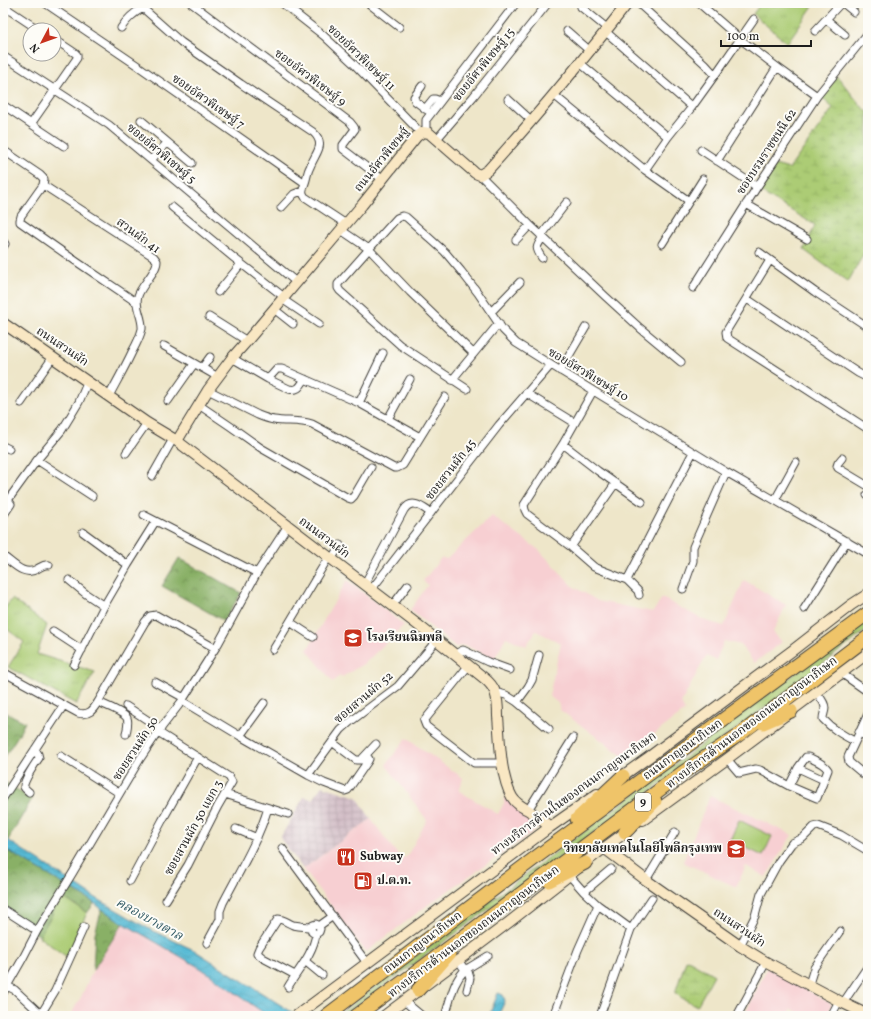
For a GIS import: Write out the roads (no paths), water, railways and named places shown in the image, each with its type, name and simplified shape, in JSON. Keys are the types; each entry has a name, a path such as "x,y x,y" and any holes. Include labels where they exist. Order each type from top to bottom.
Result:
{"highway":[{"name":"ถนนกาญจนาภิเษก","path":"330,1013 535,858 868,613"},
{"name":"ถนนกาญจนาภิเษก","path":"356,1016 678,776 743,732 868,636"},
{"path":"743,732 791,711"},
{"path":"535,858 623,776"},
{"path":"625,832 678,776"},
{"path":"520,894 585,863"},
{"path":"418,990 465,936"}],"street":[{"name":"ซอยอัศวพิเชษฐ์ 7","path":"45,3 305,183"},
{"name":"ซอยอัศวพิเชษฐ์ 9","path":"191,3 350,122 355,129 343,145 343,149 382,179"},
{"name":"ซอยอัศวพิเชษฐ์ 11","path":"282,3 324,36 354,64 418,130 423,133"},
{"path":"368,3 399,28"},
{"path":"423,133 428,111 440,101 516,3"},
{"name":"ซอยอัศวพิเชษฐ์ 15","path":"436,140 473,97 548,3"},
{"path":"628,3 554,95 488,170 480,175 542,237 640,328 681,362"},
{"path":"638,3 705,64 715,75"},
{"path":"700,3 740,39 817,96"},
{"path":"815,31 842,3 854,12"},
{"path":"3,6 28,22"},
{"path":"120,28 140,6 181,42 313,132 319,139 319,147 309,168 302,191 305,198 369,249 410,292 473,353"},
{"path":"581,7 692,107"},
{"path":"645,170 668,137 692,107 754,19"},
{"path":"826,19 845,35"},
{"path":"567,31 590,51"},
{"name":"ซอยบรมราชชนนี 62","path":"693,288 756,187 817,96 868,33"},
{"path":"31,124 78,56 62,44"},
{"name":"ซอยอัศวพิเชษฐ์ 5","path":"3,56 109,125 296,282"},
{"path":"580,63 668,137"},
{"path":"717,161 777,67"},
{"path":"422,86 414,99 428,111"},
{"path":"554,95 645,170 689,201"},
{"path":"508,99 532,120"},
{"path":"3,105 64,146"},
{"path":"141,120 192,163"},
{"name":"ถนนอัศวพิเชษฐ์","path":"175,440 208,390 232,358 248,341 382,179 423,133 428,133 475,173 480,175"},
{"path":"152,160 168,143"},
{"path":"3,150 44,179 43,185 21,216 20,222 136,302 142,320 142,328 110,396"},
{"path":"702,150 756,187"},
{"path":"662,244 703,179"},
{"name":"สวนผัก 41","path":"43,185 156,259 156,267 138,294 136,302"},
{"path":"281,208 294,194 302,191"},
{"path":"542,258 538,252 537,246 567,202"},
{"path":"746,204 807,240"},
{"path":"172,207 283,298 319,324"},
{"name":"ซอยอัศวพิเชษฐ์ 10","path":"369,249 397,218 406,216 445,252 462,271 499,323 516,343 726,472 868,554"},
{"path":"516,240 530,225"},
{"path":"3,241 5,244 3,247"},
{"path":"369,249 338,284 338,288 400,345 466,390"},
{"path":"759,252 815,292 868,327"},
{"path":"770,260 727,330 727,338 868,429"},
{"path":"218,292 241,264"},
{"path":"491,312 520,282"},
{"path":"747,299 858,373 868,378"},
{"path":"274,309 293,324"},
{"path":"209,318 248,341"},
{"name":"ถนนสวนผัก","path":"3,323 175,440 469,665 488,681 495,692"},
{"path":"452,380 499,323"},
{"path":"560,371 586,327"},
{"path":"164,346 218,377"},
{"path":"359,403 383,353"},
{"path":"21,403 53,357"},
{"path":"202,368 210,357"},
{"path":"232,358 268,379 289,389 296,390 305,379"},
{"path":"168,401 194,364"},
{"name":"ซอยสวนผัก 45","path":"367,587 431,513 499,425 551,365"},
{"path":"268,379 279,368 282,369 359,403 420,437"},
{"path":"388,419 410,379"},
{"path":"3,516 11,504 5,498 62,430 79,402 88,381"},
{"path":"208,390 266,418 312,424 394,468 403,465 445,397"},
{"path":"593,390 563,444 524,505 524,510 527,514 594,566 627,580 636,588 639,595"},
{"path":"526,393 575,423"},
{"path":"198,405 261,448 348,498 354,496 371,467"},
{"path":"126,452 148,423"},
{"path":"152,476 175,440"},
{"path":"563,444 615,484 642,502"},
{"path":"627,580 693,452"},
{"path":"842,458 838,463 838,468 868,486"},
{"path":"37,460 92,496"},
{"path":"775,500 796,462"},
{"path":"683,589 693,561 693,547 726,472"},
{"path":"571,547 615,484"},
{"path":"367,587 406,506 411,504 419,504 431,513"},
{"path":"144,515 155,522 257,573"},
{"path":"74,665 104,606 155,522"},
{"name":"ซอยสวนผัก 50","path":"3,993 5,985 23,958 37,931 119,793 140,759 183,699 215,648 257,573 287,527"},
{"path":"83,532 128,565"},
{"path":"804,609 846,541"},
{"path":"273,650 340,545"},
{"path":"3,556 27,572 36,570 46,564 49,566"},
{"path":"69,580 104,606"},
{"path":"392,606 408,585"},
{"path":"851,605 868,586"},
{"name":"ทางบริการด้านในของถนนกาญจนาภิเษก","path":"296,1016 550,827 623,776 851,605 868,594"},
{"path":"3,672 78,713 87,714 94,709 150,616 156,615 215,648"},
{"path":"290,622 313,637"},
{"path":"53,631 82,650"},
{"name":"ซอยสวนผัก 52","path":"308,775 345,726 398,686 437,640"},
{"path":"455,654 463,650 488,662 510,670"},
{"name":"ทางบริการด้านนอกของถนนกาญจนาภิเษก","path":"384,1016 625,832 727,759 868,653"},
{"path":"517,702 532,680 539,655"},
{"path":"469,665 424,722 426,726 474,763 502,763"},
{"path":"841,673 868,692"},
{"path":"155,682 240,736 308,775 345,791 347,791 355,781 368,761 369,759 366,755"},
{"path":"549,729 517,702 506,695 495,692 502,763 506,784 512,797 520,806 528,810 550,827"},
{"path":"816,692 825,708 823,719 831,727 854,741"},
{"path":"98,702 127,717 126,734"},
{"path":"240,736 264,703"},
{"path":"3,798 64,705"},
{"name":"ซอยสวนผัก 50 แยก 3","path":"126,706 231,779 232,782 188,864 166,900"},
{"path":"868,714 848,755 849,762 868,778"},
{"path":"859,732 868,738"},
{"path":"528,810 573,738"},
{"path":"332,742 356,760 361,760 376,744"},
{"path":"29,792 24,786 25,781 39,758 35,749"},
{"path":"61,756 119,793"},
{"path":"130,881 198,757"},
{"path":"727,759 740,773 758,770 789,786 817,798 828,770 826,767 808,757 804,758 789,786"},
{"path":"798,768 824,780"},
{"path":"225,794 288,814"},
{"path":"207,943 220,919 220,911 223,903 257,838 268,808"},
{"path":"740,946 755,916 761,894 779,861 792,843 803,838 814,826 818,826 841,835 868,851"},
{"path":"236,829 257,838"},
{"path":"646,880 675,832"},
{"path":"282,848 367,963"},
{"name":"ถนนสวนผัก","path":"604,848 646,880 740,946 766,962 868,1015"},
{"path":"584,892 611,869"},
{"path":"569,875 598,905 631,929"},
{"path":"600,1016 631,929 652,898"},
{"path":"553,1016 578,950 598,905"},
{"path":"3,909 37,931"},
{"path":"319,926 333,916"},
{"path":"295,975 263,958 257,952 262,942 280,918 294,925 310,927 314,924 318,924 319,926"},
{"path":"288,987 315,941 316,934 320,931 319,926"},
{"path":"5,985 15,990 42,1015 55,991 84,927"},
{"path":"310,927 312,932 316,934"},
{"path":"809,984 814,968 840,931"},
{"path":"445,1016 453,988 461,974 466,969 488,956"},
{"path":"458,960 466,969 470,978 468,990"},
{"path":"304,961 322,975"},
{"path":"737,1016 766,962"},
{"path":"831,1016 868,966"},
{"path":"404,1002 422,1016"}],"water":[{"path":"3,837 96,898 151,930 194,950 298,1016 268,1016 202,969 123,923 90,900 3,848"},
{"path":"498,993 503,995 505,1001 498,1016 489,1016"}],"place":[{"name":"โรงเรียนฉิมพลี","path":"353,638"},
{"name":"วิทยาลัยเทคโนโลยีโพลีกรุงเทพ","path":"736,849"},
{"name":"Subway","path":"346,857"},
{"name":"ป.ต.ท.","path":"363,881"}],"water label":[{"name":"คลองบางตาล","path":"149,920"}]}
